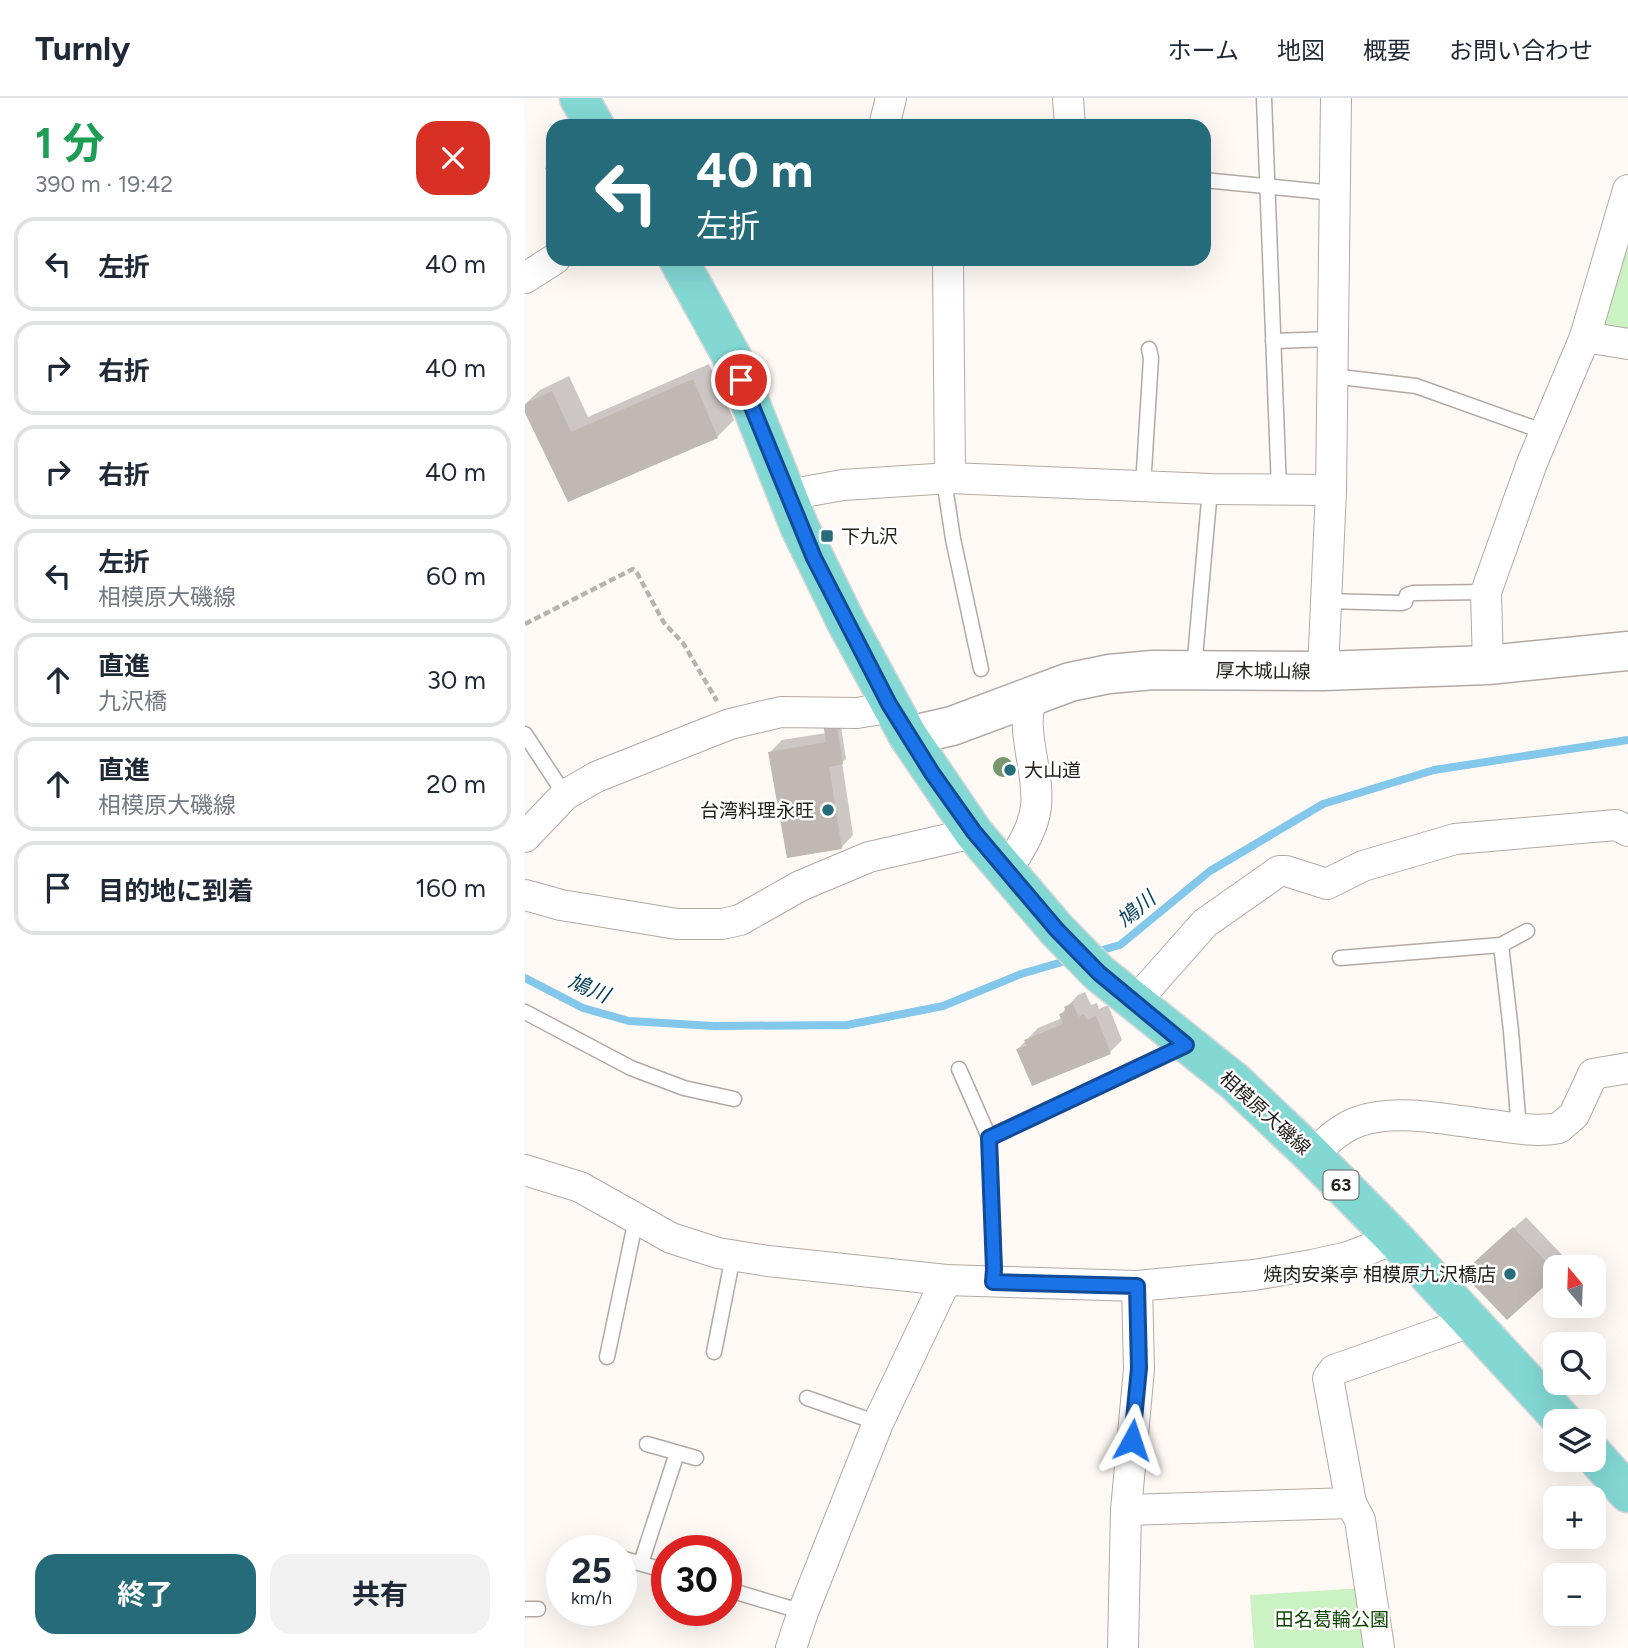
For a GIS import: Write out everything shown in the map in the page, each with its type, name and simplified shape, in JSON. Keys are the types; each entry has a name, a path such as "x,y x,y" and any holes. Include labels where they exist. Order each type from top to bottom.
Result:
{"main road":[{"path":"579,98 591,119"},
{"name":"63","path":"682,266 732,357 814,558 889,704 974,832 1006,872"},
{"name":"厚木城山線","path":"908,736 952,726 1070,682 1109,674 1153,670 1323,671 1488,666 1628,651"},
{"name":"相模原大磯線","path":"1006,872 1099,973 1235,1083 1312,1155 1552,1409"},
{"path":"1606,1468 1628,1493"}],"street":[{"path":"886,119 891,98"},
{"path":"1068,98 1070,119"},
{"path":"1323,671 1331,490 1336,98"},
{"path":"1488,666 1486,592 1545,432 1585,337 1628,190"},
{"path":"948,266 950,478"},
{"path":"1585,337 1628,345"},
{"path":"787,495 843,485 950,478 1210,489 1331,490"},
{"path":"1006,872 1028,834 1035,810 1036,776 1026,720 1033,694"},
{"path":"525,837 565,795 596,777 730,724 781,712 857,713 876,710 889,704"},
{"path":"1134,1003 1206,923 1279,871 1327,884 1363,866 1455,839 1616,825 1628,831"},
{"path":"525,895 561,905 677,924 722,924 740,920 800,886 869,857 974,832"},
{"path":"1312,1155 1348,1127 1361,1120 1384,1116 1405,1115 1519,1129 1552,1130 1563,1126 1574,1115 1593,1074 1628,1068"},
{"path":"525,1170 580,1186 671,1238 718,1253 946,1280 1137,1286 1254,1275 1312,1265 1348,1257 1395,1240"},
{"path":"791,1648 878,1423 946,1280"},
{"path":"1123,1648 1126,1510 1139,1368 1137,1286"},
{"path":"1379,1648 1360,1521 1351,1503 1328,1384 1330,1374 1333,1370 1470,1322"},
{"path":"1126,1510 1351,1503"}],"lane":[{"path":"1264,98 1279,490"},
{"path":"1211,181 1333,193"},
{"path":"1273,341 1332,339"},
{"path":"1143,486 1151,358 1149,349"},
{"path":"1332,376 1416,386 1545,432"},
{"path":"950,478 946,493 981,669"},
{"path":"1193,670 1210,489"},
{"path":"1326,601 1401,603 1413,593 1486,592"},
{"path":"525,734 565,795"},
{"path":"1340,958 1501,945 1527,931"},
{"path":"1501,945 1519,1129"},
{"path":"525,1012 631,1068 684,1088 734,1099"},
{"path":"989,1138 1186,1045"},
{"path":"959,1069 989,1138 993,1282"},
{"path":"607,1357 636,1219"},
{"path":"714,1352 733,1256"},
{"path":"807,1398 878,1423"},
{"path":"647,1444 696,1458"},
{"path":"641,1563 677,1453"},
{"path":"637,1562 651,1566"},
{"path":"742,1594 803,1612"}],"path":[{"path":"525,624 629,569 635,570 664,623 683,643 730,724"}],"green space":[{"path":"1628,224 1628,336 1601,331"},
{"name":"田名葛輪公園","path":"1362,1588 1368,1648 1254,1648 1250,1595"}],"building":[{"path":"693,379 718,438 568,502 525,413 525,404 552,391 571,432"},
{"path":"836,722 843,764 829,767 842,849 787,858 768,752 826,742 823,723"},
{"path":"1072,1003 1079,1017 1084,1014 1087,1020 1096,1016 1111,1054 1032,1086 1016,1049 1027,1046 1024,1040 1063,1024 1059,1014 1066,1012 1064,1007"},
{"name":"焼肉安楽亭 相模原九沢橋店","path":"1513,1227 1543,1258 1543,1288 1507,1320 1462,1273"}],"waterway":[{"name":"鳩川","path":"1095,952 1120,945 1210,871 1323,804 1434,770 1628,740"},
{"name":"鳩川","path":"525,978 583,1008 629,1021 714,1026 847,1025 943,1006 1021,974 1069,960"}],"place":[{"name":"下九沢","path":"827,536"},
{"name":"大山道","path":"1010,770"},
{"name":"台湾料理永旺","path":"828,810"},
{"name":"焼肉安楽亭 相模原九沢橋店","path":"1510,1274"}],"route":[{"path":"741,380 814,558 889,704 932,773 974,832 1057,930 1099,973 1186,1045 989,1138 993,1282 1137,1286 1139,1368 1132,1440"}]}
